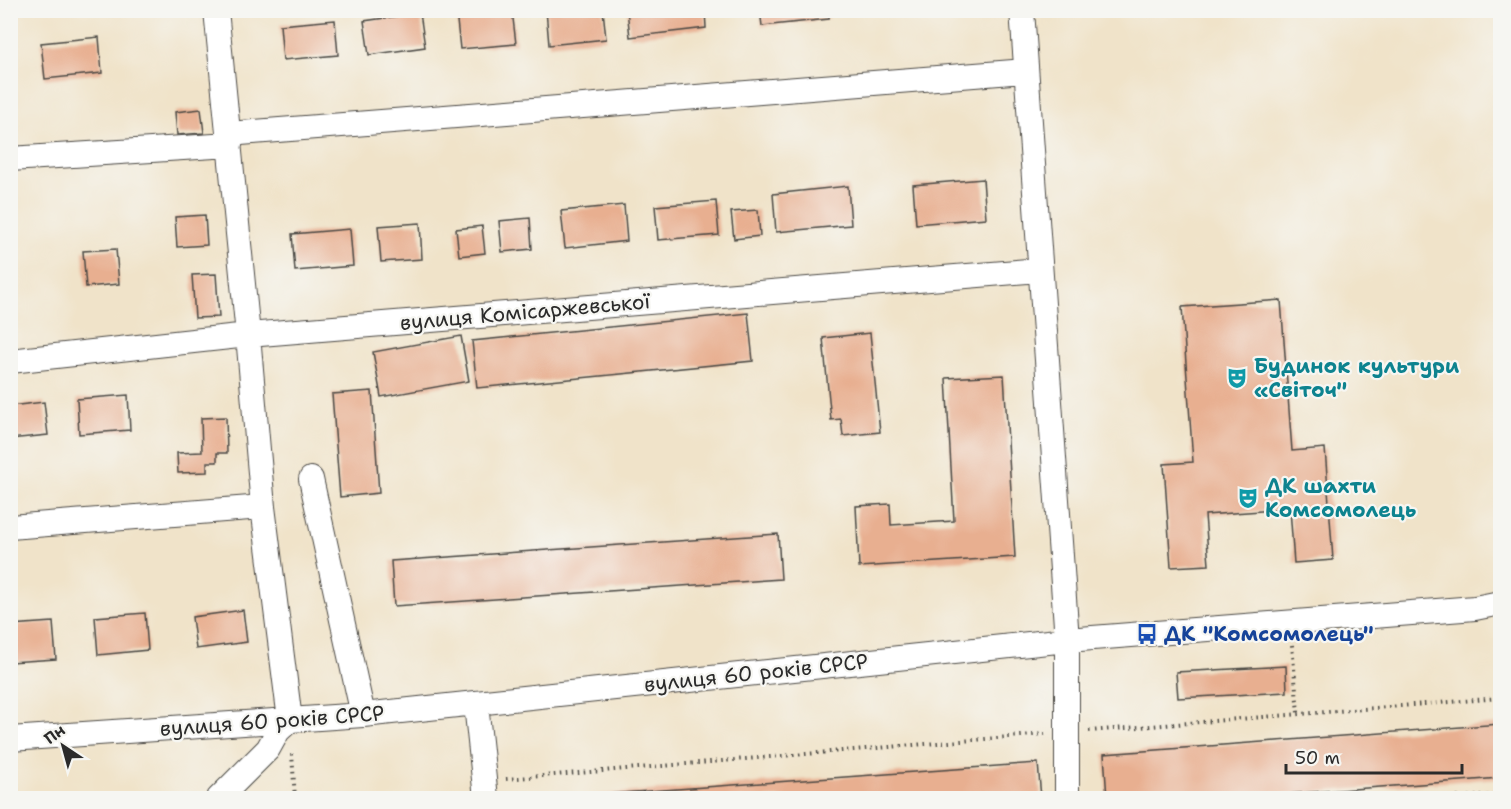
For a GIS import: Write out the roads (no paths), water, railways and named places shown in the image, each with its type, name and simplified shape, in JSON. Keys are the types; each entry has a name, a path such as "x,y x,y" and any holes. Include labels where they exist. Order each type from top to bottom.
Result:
{"street":[{"path":"216,10 263,507 290,720 278,731 268,749 219,798"},
{"path":"1022,10 1067,640 1066,798"},
{"path":"10,159 1026,71"},
{"name":"вулиця Комісаржевської","path":"10,361 248,335 1040,270"},
{"path":"311,479 363,716"},
{"path":"10,527 263,507"},
{"name":"вулиця 60 років СРСР","path":"10,739 363,716 1067,640 1475,608 1500,603"},
{"path":"476,704 485,790"}],"place":[{"name":"Будинок культури «Світоч\"","path":"1237,378"},
{"name":"ДК шахти Комсомолець","path":"1248,498"},
{"name":"ДК \"Комсомолець\"","path":"1147,634"}]}
